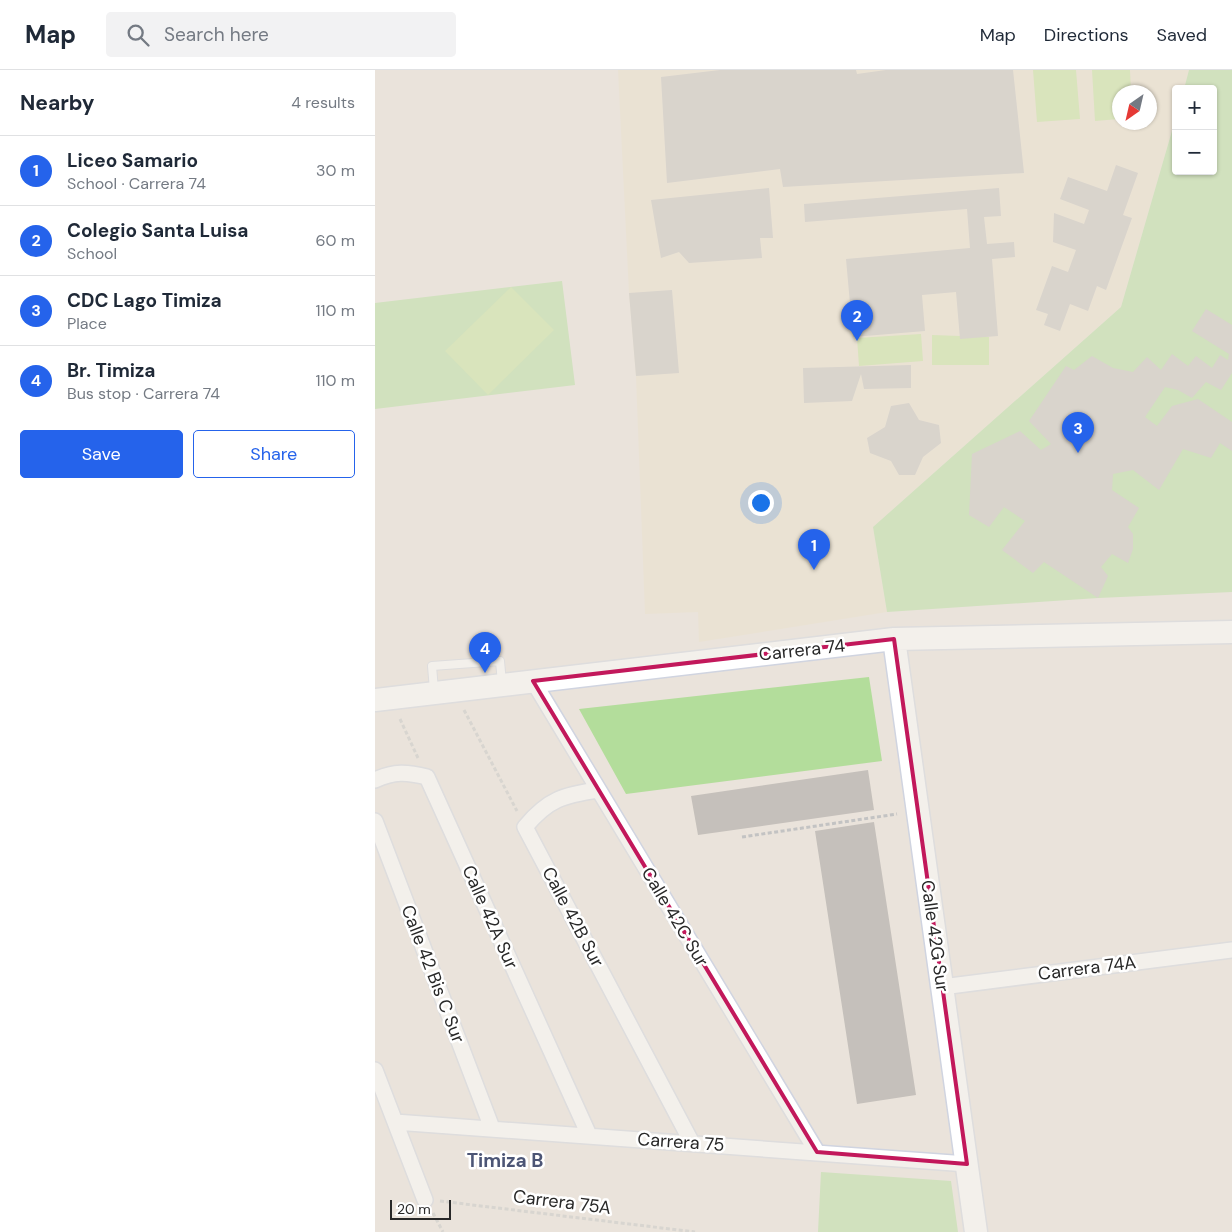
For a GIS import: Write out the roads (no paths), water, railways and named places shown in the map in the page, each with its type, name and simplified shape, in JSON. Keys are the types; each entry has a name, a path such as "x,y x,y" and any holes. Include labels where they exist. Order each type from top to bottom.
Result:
{"street":[{"name":"Carrera 74","path":"383,699 894,640 1232,632"},
{"name":"Calle 42G Sur","path":"894,640 976,1232"},
{"name":"Calle 42C Sur","path":"533,681 817,1152"},
{"name":"Calle 42A Sur","path":"375,780 393,773 407,772 427,777 589,1135"},
{"name":"Calle 42B Sur","path":"598,790 569,794 551,802 536,813 525,827 692,1143"},
{"name":"Calle 42 Bis C Sur","path":"375,821 491,1128"},
{"name":"Carrera 74A","path":"942,987 1232,950"},
{"path":"375,1070 425,1200"},
{"name":"Carrera 75","path":"395,1122 967,1164"}],"lane":[{"path":"444,692 431,666 500,660 502,685"}],"place":[{"name":"Colegio Santa Luisa","path":"857,341"},
{"name":"CDC Lago Timiza","path":"1078,453"},
{"name":"Liceo Samario","path":"814,570"},
{"name":"Br. Timiza","path":"485,673"}],"district":[{"name":"Timiza B","path":"505,1160"}]}
